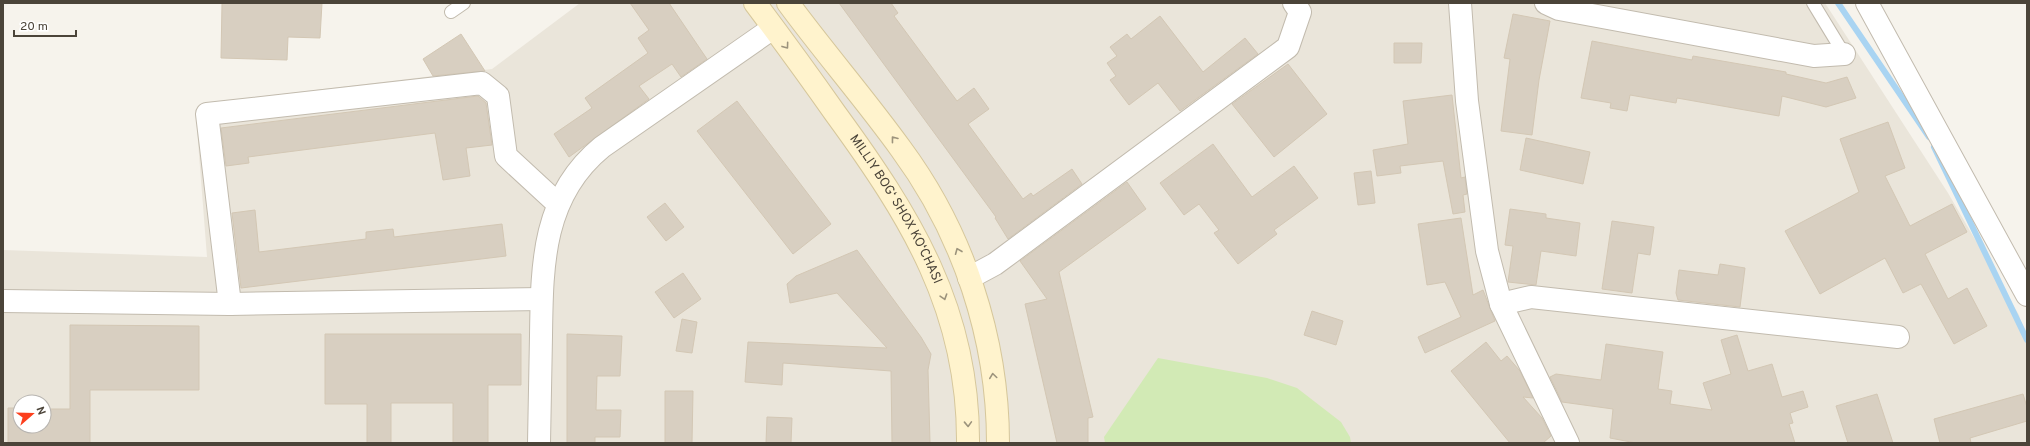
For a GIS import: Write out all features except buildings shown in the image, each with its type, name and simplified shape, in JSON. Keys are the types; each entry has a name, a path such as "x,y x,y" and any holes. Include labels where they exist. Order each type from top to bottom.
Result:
{"main road":[{"name":"MILLIY BOG‘ SHOX KO‘CHASI","path":"755,3 874,166 903,212 927,257 941,290 961,357 967,410 968,443"},
{"path":"788,3 901,149 918,174 955,244 978,304 990,360 994,388 998,443"}],"street":[{"path":"969,278 995,264 1288,47 1300,12 1294,3"},
{"path":"1460,3 1467,101 1487,251 1501,304 1568,443"},
{"path":"1546,3 1558,9 1814,56 1844,54"},
{"path":"1867,3 2027,295"},
{"path":"539,443 541,299 545,251 550,226 558,204 577,172 588,159 773,28"},
{"path":"230,304 207,114 482,83 498,96 506,156 558,204"},
{"path":"1501,304 1531,297 1898,336"},
{"path":"3,301 230,304 541,299"}],"lane":[{"path":"451,12 464,3"},
{"path":"1813,3 1844,54"}],"shaded area":[{"path":"580,3 1825,3 1948,193 2019,315 2027,342 2027,443 3,443 3,250 207,257 196,116 223,101 492,69"}],"green space":[{"path":"1158,358 1267,378 1297,388 1341,422 1350,437 1351,443 1105,443 1104,437"}],"waterway":[{"path":"1838,3 1929,137"},
{"path":"1934,147 2027,340"}]}
